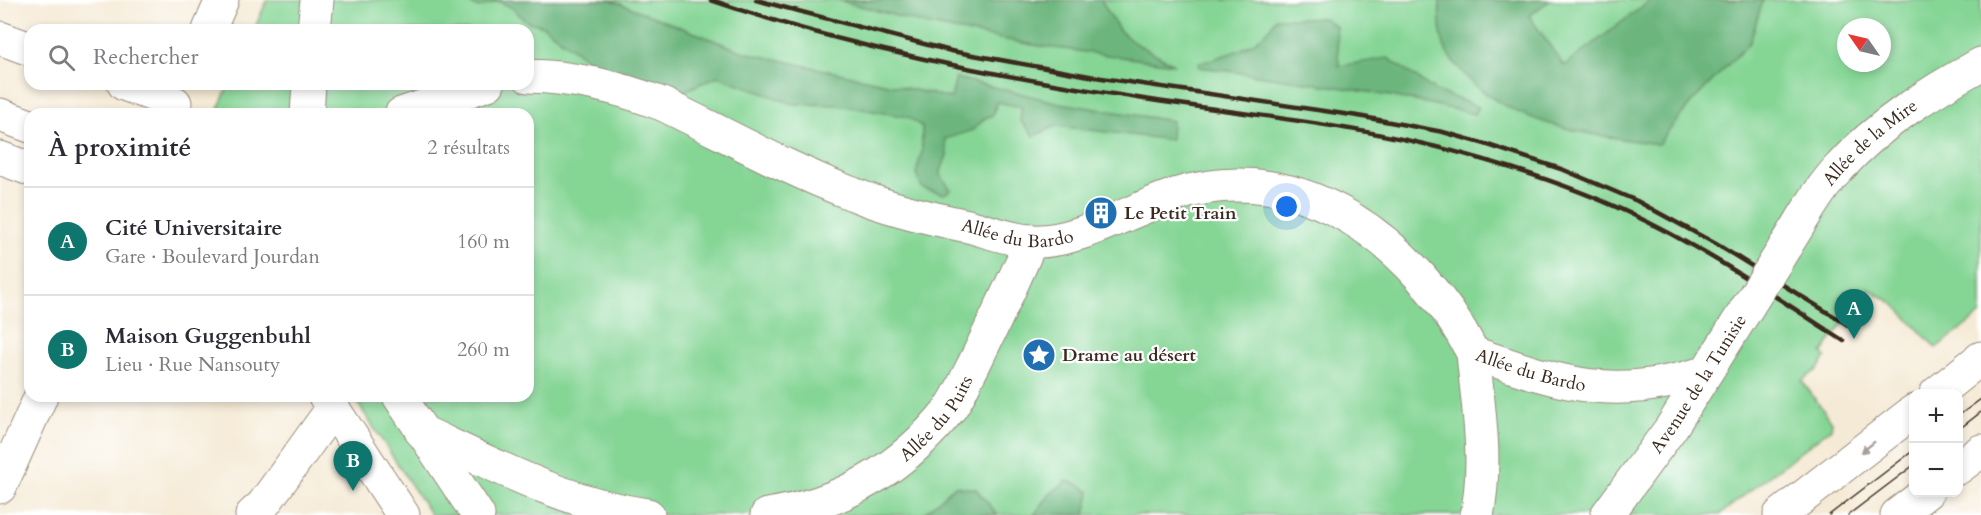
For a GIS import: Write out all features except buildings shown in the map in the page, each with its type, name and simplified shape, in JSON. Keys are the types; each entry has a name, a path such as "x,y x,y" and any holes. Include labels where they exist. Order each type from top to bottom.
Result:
{"street":[{"path":"212,24 222,0"},
{"path":"315,24 317,0"},
{"path":"0,38 24,47"},
{"name":"Allée de la Mire","path":"1785,247 1838,168 1860,146 1918,101 1981,64"},
{"name":"Allée du Bardo","path":"534,76 555,76 630,92 662,104 854,195 898,209 1031,241 1060,238 1178,194 1217,186 1254,185 1301,195 1328,204 1370,231 1432,288 1458,324 1473,353 1549,379 1593,387 1637,387 1704,373"},
{"path":"144,90 176,100"},
{"path":"307,108 309,90"},
{"path":"418,108 471,90"},
{"path":"0,115 24,124"},
{"path":"0,158 24,167"},
{"name":"Allée du Puits","path":"767,515 791,511 848,492 900,462 921,441 951,408 1015,280 1031,241"},
{"name":"Avenue de la Tunisie","path":"1607,515 1671,428 1785,247"},
{"path":"1473,353 1484,447 1482,485 1477,515"},
{"path":"1941,389 1981,358"},
{"path":"0,487 38,402"},
{"path":"252,515 263,505 329,402 403,515"},
{"path":"403,402 477,515"},
{"path":"1780,515 1909,415"},
{"path":"421,430 562,494 596,505 648,515"},
{"path":"1963,465 1981,451"},
{"path":"1897,515 1920,497"}],"green space":[{"path":"267,0 1981,0 1981,314 1936,348 1894,304 1868,288 1822,353 1826,357 1818,369 1802,381 1832,422 1831,428 1719,515 431,515 357,402 534,402 534,108 219,108 226,90 534,90 534,24 257,24"},
{"path":"462,0 611,0 744,52 951,98 956,78 1060,103 1172,121 1171,140 1056,126 1034,136 1020,120 1022,107 997,102 993,115 985,118 973,130 945,139 947,155 940,174 951,190 944,194 922,188 916,174 922,151 922,127 908,117 838,105 792,104 718,76 675,95 605,73 543,26 526,21 511,7 498,1 479,8"},
{"path":"838,0 1101,0 1119,30 1133,42 1174,64 1033,45 929,25"},
{"path":"1440,0 1550,0 1529,16 1564,66 1651,0 1763,0 1750,42 1691,103 1658,144 1578,131 1551,124 1500,103 1479,88 1448,55 1441,32"},
{"path":"1276,18 1324,18 1336,27 1339,66 1388,58 1436,91 1479,107 1474,114 1372,93 1199,67 1199,63 1233,53 1253,43 1270,28"},
{"path":"1067,481 1080,485 1090,492 1085,515 1034,515 1051,493"},
{"path":"955,486 976,489 998,515 922,515"}],"tram line":[{"path":"1963,412 1981,399"},
{"path":"1963,426 1981,412"},
{"path":"1829,515 1909,454"},
{"path":"1848,515 1909,469"}],"railway":[{"path":"711,0 817,33 925,59 1089,90 1356,130 1398,138 1499,164 1574,189 1655,226 1738,273 1844,341"},
{"path":"756,0 951,51 1095,77 1358,116 1443,132 1485,144 1564,170 1637,201 1716,244 1853,328"}],"place":[{"name":"Le Petit Train","path":"1101,213"},
{"name":"Cité Universitaire","path":"1854,339"},
{"name":"Drame au désert","path":"1039,355"},
{"name":"Maison Guggenbuhl","path":"353,491"}]}
